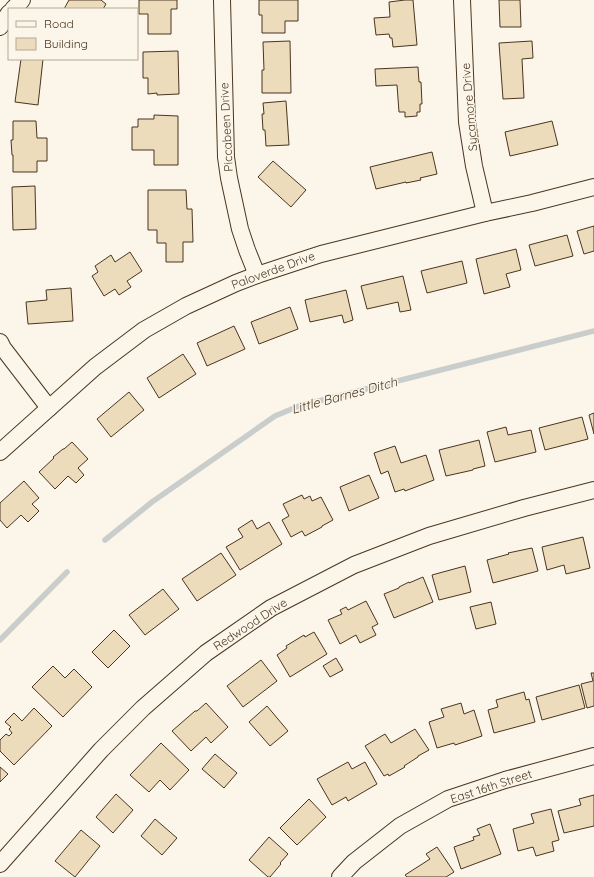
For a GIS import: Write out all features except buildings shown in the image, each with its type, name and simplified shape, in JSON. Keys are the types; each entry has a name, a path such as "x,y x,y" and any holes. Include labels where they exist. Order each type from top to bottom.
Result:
{"street":[{"path":"14,8 22,0"},
{"name":"Piccabeen Drive","path":"222,0 226,157 240,229 257,274"},
{"name":"Sycamore Drive","path":"462,0 467,122 474,166 485,212"},
{"path":"0,27 8,15"},
{"name":"Paloverde Drive","path":"0,452 95,367 144,330 186,306 236,283 257,274 320,254 485,212 532,203 594,187"},
{"path":"0,342 49,408"},
{"name":"Redwood Drive","path":"0,864 102,750 142,708 206,652 271,608 354,565 429,536 524,508 594,490"},
{"name":"East 16th Street","path":"340,877 354,862 400,826 448,799 505,780 594,756"}],"waterway":[{"name":"Little Barnes Ditch","path":"105,540 152,502 275,416 299,406 594,331"},
{"name":"Little Barnes Ditch","path":"0,640 67,572"}]}
